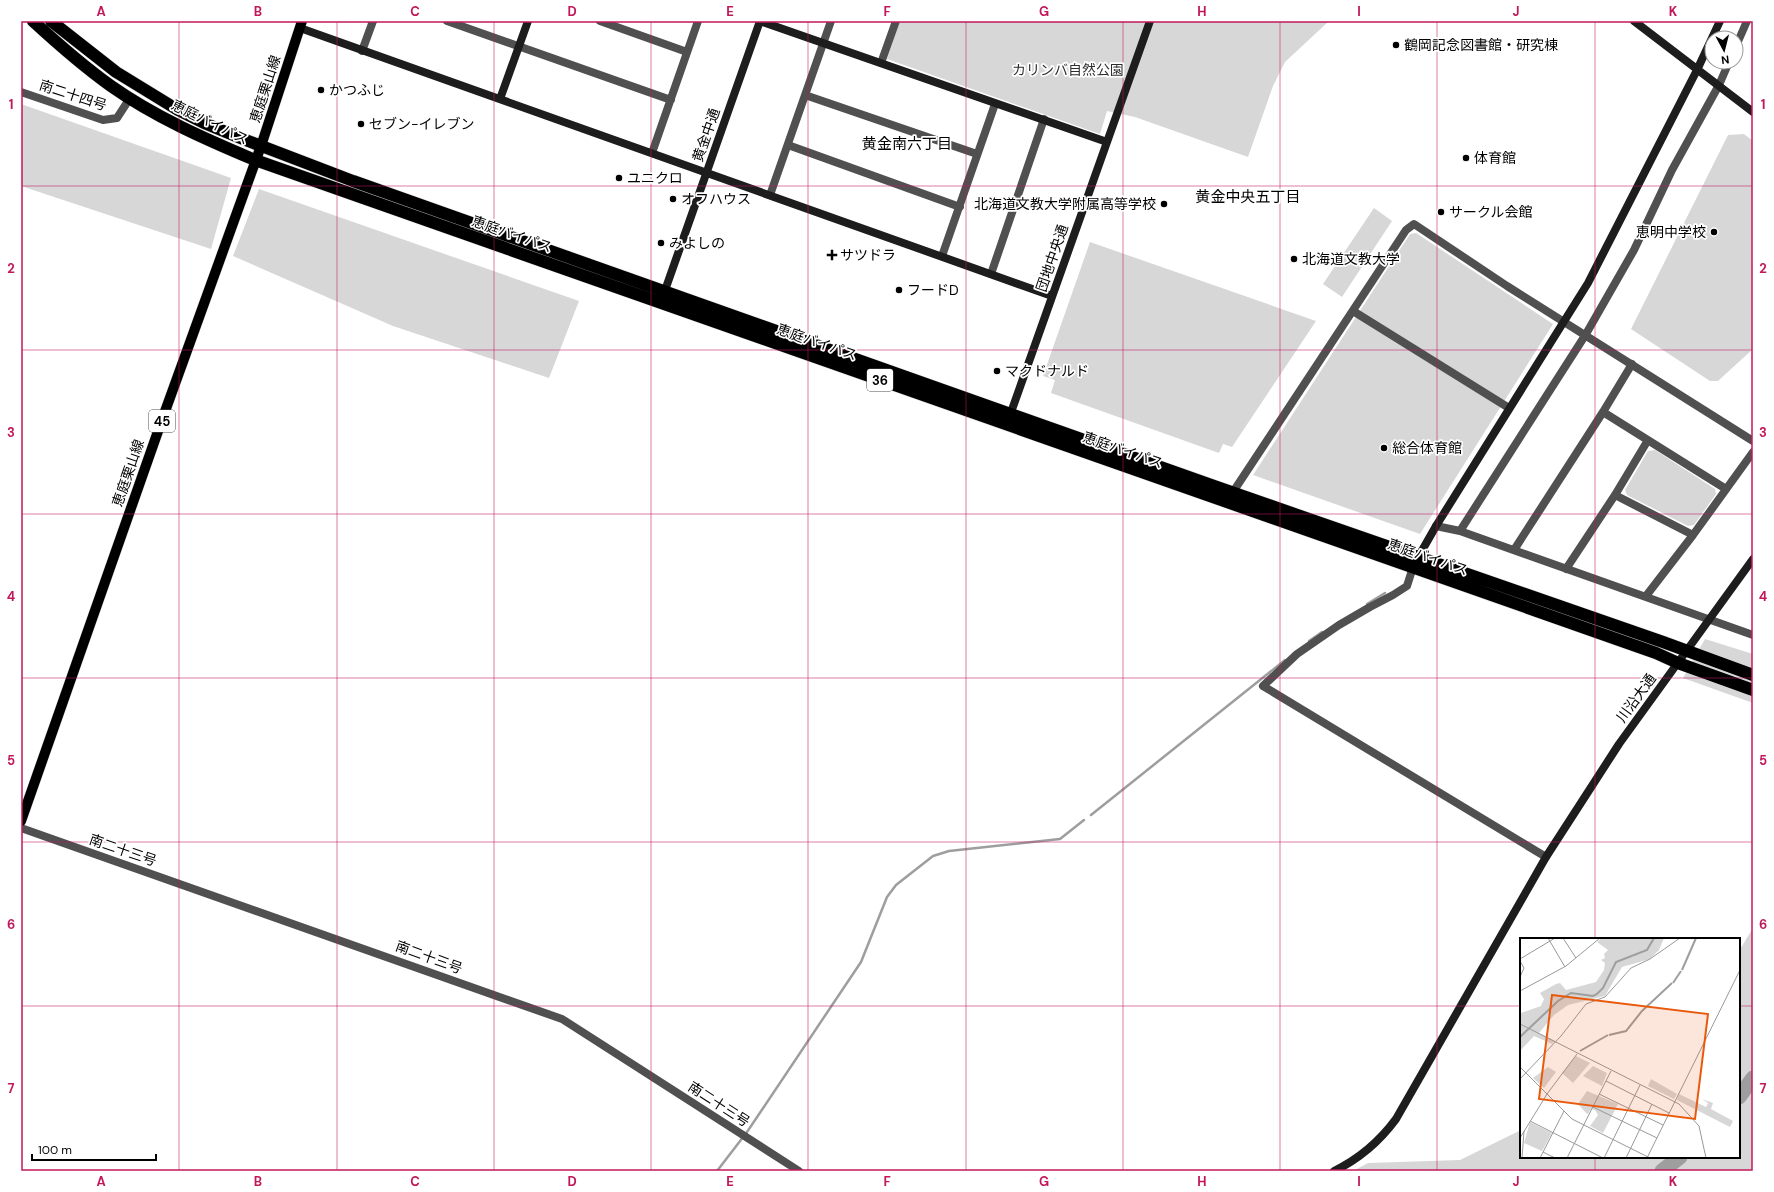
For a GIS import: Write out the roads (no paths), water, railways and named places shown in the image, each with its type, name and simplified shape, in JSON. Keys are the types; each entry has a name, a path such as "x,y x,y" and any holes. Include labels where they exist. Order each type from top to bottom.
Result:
{"highway":[{"name":"恵庭バイパス","path":"33,21 71,55 130,98 198,136 255,160 1011,413 1234,492 1753,690"},
{"name":"恵庭バイパス","path":"51,21 116,72 153,95 204,123 261,146 1007,425 1416,562 1686,650 1753,675"}],"main road":[{"name":"恵庭栗山線","path":"21,821 261,146 301,25"}],"street":[{"path":"362,51 373,21"},
{"path":"447,21 671,100"},
{"path":"500,99 528,21"},
{"path":"600,21 687,52"},
{"path":"652,153 698,21"},
{"path":"760,21 822,44 881,63 995,104 1044,119 1107,142"},
{"name":"黄金中通","path":"663,297 760,21"},
{"path":"770,195 831,21"},
{"path":"881,63 896,21"},
{"name":"団地中央通","path":"1007,425 1150,21"},
{"path":"1634,21 1753,112"},
{"path":"1546,857 1263,686 1303,650 1345,622 1394,595 1407,586 1416,562 1436,526 1588,282 1697,70 1720,21"},
{"path":"301,25 362,51 1052,296"},
{"path":"1460,531 1586,334 1634,250 1672,170 1719,85 1726,70"},
{"name":"南二十四号","path":"21,92 103,120 117,118 130,98"},
{"path":"805,95 977,154"},
{"path":"942,256 995,104"},
{"path":"991,274 1044,119"},
{"path":"788,145 960,207"},
{"path":"1234,492 1406,230 1414,224 1507,286 1586,334 1753,441"},
{"path":"1353,311 1509,408"},
{"path":"1514,550 1603,412 1632,364"},
{"path":"1603,412 1726,489"},
{"path":"1566,568 1615,495 1648,440"},
{"path":"1646,596 1694,535 1753,452"},
{"path":"1615,495 1694,535"},
{"path":"1436,526 1460,531 1709,618 1753,635"},
{"name":"川沿大通","path":"1334,1171 1366,1152 1396,1119 1546,857 1619,744 1753,559"},
{"name":"南二十三号","path":"21,828 562,1019 799,1171"}],"waterway":[{"path":"1367,604 1385,593"},
{"path":"1309,641 1322,632"},
{"path":"1091,815 1285,660"},
{"path":"717,1171 747,1132 861,962 887,897 896,885 933,856 949,851 1060,839 1084,820"},
{"path":"1740,1096 1753,1078"},
{"path":"1662,1171 1679,1158"}],"place":[{"name":"鶴岡記念図書館・研究棟","path":"1396,45"},
{"name":"かつふじ","path":"321,90"},
{"name":"セブン-イレブン","path":"361,124"},
{"name":"体育館","path":"1466,158"},
{"name":"ユニクロ","path":"619,178"},
{"name":"オフハウス","path":"673,199"},
{"name":"北海道文教大学附属高等学校","path":"1164,204"},
{"name":"サークル会館","path":"1441,212"},
{"name":"恵明中学校","path":"1714,232"},
{"name":"みよしの","path":"661,243"},
{"name":"サツドラ","path":"832,255"},
{"name":"北海道文教大学","path":"1294,259"},
{"name":"フードD","path":"899,290"},
{"name":"マクドナルド","path":"997,371"},
{"name":"総合体育館","path":"1384,448"}],"district":[{"name":"黄金南六丁目","path":"907,144"},
{"name":"黄金中央五丁目","path":"1248,197"}],"park label":[{"name":"カリンバ自然公園","path":"1068,70"}]}
